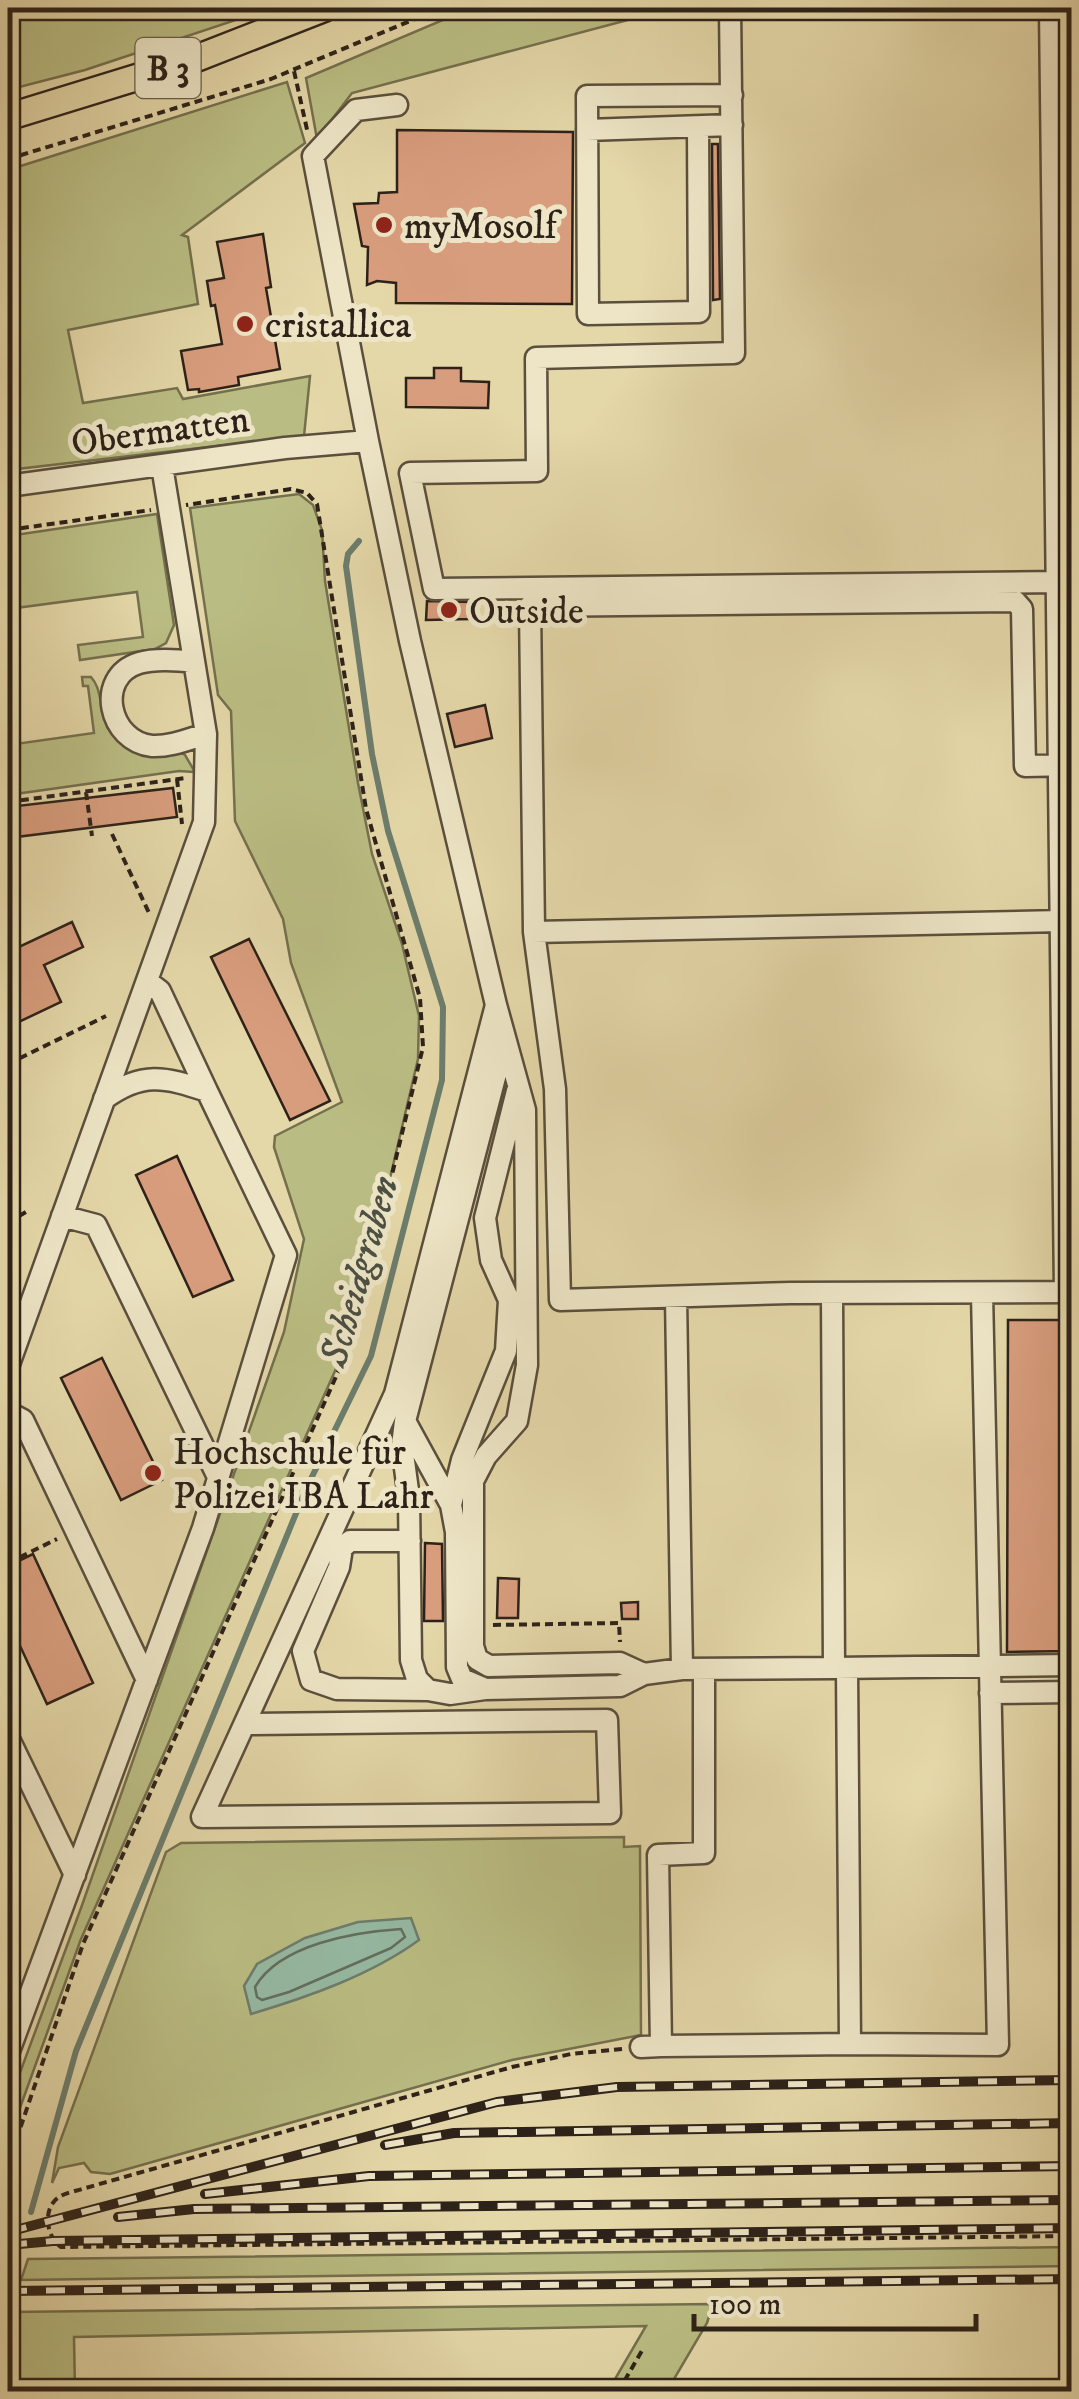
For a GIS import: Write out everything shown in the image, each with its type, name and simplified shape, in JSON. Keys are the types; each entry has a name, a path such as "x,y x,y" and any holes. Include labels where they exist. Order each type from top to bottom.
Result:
{"main road":[{"name":"B 3","path":"8,117 187,62 325,8"}],"street":[{"path":"730,8 734,353 536,358 537,471 410,474 434,589 1058,582"},
{"path":"1050,8 1058,582 1065,766 1061,921 1068,1282 982,1294 560,1300 554,1090 534,932 530,606 1015,601 1022,609 1025,766 1065,766"},
{"path":"698,127 700,312 588,314 586,96 732,94"},
{"path":"397,106 356,110 312,156 410,641 496,1005 525,1110 526,1365 516,1421 486,1456 473,1481 472,1646 477,1658 489,1666 620,1663 644,1674"},
{"path":"587,130 732,125"},
{"name":"Obermatten","path":"8,486 368,441"},
{"path":"8,1367 204,822 206,734 162,466"},
{"path":"194,662 141,662 116,680 110,696 118,724 135,741 158,746 206,734"},
{"path":"534,932 1061,921"},
{"path":"8,2054 218,1477 286,1256 160,992 147,981"},
{"path":"246,1724 607,1720 610,1813 202,1818 395,1394 496,1005"},
{"path":"428,1690 417,1679 411,1660 409,1498 402,1446 405,1421 506,1037"},
{"path":"104,1099 122,1085 147,1079 169,1078 207,1091"},
{"path":"451,1505 462,1460 506,1351 509,1300 490,1260 485,1218 519,1084"},
{"path":"62,1216 96,1225 218,1477"},
{"path":"704,1669 704,1853 658,1854 651,2046 998,2045 982,1294"},
{"path":"832,1295 850,2044"},
{"path":"676,1296 682,1669"},
{"path":"8,1412 24,1420 147,1680"},
{"path":"405,1421 451,1505 456,1532 456,1667 462,1679 485,1688"},
{"path":"410,1541 350,1541 342,1548 339,1567 303,1651 311,1680 337,1689 428,1690 450,1694 485,1688 620,1686 644,1674 682,1669 1072,1665"},
{"path":"990,1693 1072,1692"},
{"path":"8,1737 75,1876"}],"path":[{"path":"8,158 294,70 441,8"},
{"path":"294,70 312,156"},
{"path":"8,802 205,776"},
{"path":"177,779 182,825"},
{"path":"86,792 92,836"},
{"path":"112,834 162,940"},
{"path":"8,1064 106,1016"},
{"path":"8,1223 29,1210"},
{"path":"8,1563 75,1530"},
{"path":"651,2046 570,2054 512,2068 82,2189 58,2198 50,2209 50,2233 53,2242 61,2247 1072,2236"},
{"path":"618,2392 643,2350"},
{"path":"874,2381 874,2392"}],"green space":[{"path":"8,8 272,8 85,70 8,90"},
{"path":"471,8 673,8 352,93 317,139 306,78"},
{"path":"287,82 305,143 182,235 188,237 198,304 68,330 83,403 177,388 183,399 310,376 304,436 8,470 8,170"},
{"path":"299,494 313,505 322,530 325,581 358,783 372,854 402,944 419,1016 418,1059 383,1208 339,1362 81,1939 8,2141 8,2105 284,1332 304,1239 274,1147 275,1136 342,1102 291,963 283,919 235,821 231,711 218,695 190,508"},
{"path":"157,514 174,625 166,643 155,649 80,660 78,645 143,637 137,592 8,609 8,536"},
{"path":"82,677 94,680 106,721 120,738 139,746 177,751 185,755 195,772 8,795 8,745 94,733 88,686 83,686"},
{"path":"624,1837 624,1847 640,1846 641,2035 512,2060 110,2174 91,2172 84,2163 59,2168 52,2183 58,2147 166,1852 181,1843"},
{"path":"1071,2247 1071,2266 21,2280 28,2259"},
{"path":"713,2304 707,2323 667,2391 608,2391 646,2326 74,2337 75,2391 8,2391 8,2312"}],"water":[{"path":"411,1918 419,1940 400,1953 338,1984 251,2014 244,1986 257,1964 305,1938 358,1922"}],"building":[{"path":"397,130 573,132 572,304 396,303 396,283 377,281 367,285 368,247 362,246 354,204 378,203 379,193 397,192"},
{"path":"712,144 718,144 720,299 713,300"},
{"name":"cristallica","path":"263,234 271,287 266,288 280,369 238,377 239,385 199,392 188,390 181,351 222,344 207,281 224,278 217,242"},
{"path":"434,368 461,368 461,381 489,382 488,408 406,407 406,378 434,378"},
{"name":"Outside","path":"427,601 472,602 471,619 426,620"},
{"path":"485,705 492,738 455,747 447,714"},
{"path":"173,788 177,817 8,838 8,807"},
{"path":"72,922 83,947 44,965 61,1002 8,1027 8,952"},
{"path":"249,939 330,1101 290,1120 211,957"},
{"path":"177,1156 233,1280 193,1297 136,1175"},
{"path":"1008,1320 1072,1320 1072,1651 1007,1652"},
{"path":"102,1358 162,1480 121,1500 61,1378"},
{"path":"425,1543 442,1544 443,1621 424,1621"},
{"path":"33,1554 93,1683 47,1704 8,1620 8,1566"},
{"path":"498,1578 519,1579 518,1618 497,1618"},
{"path":"638,1602 638,1619 622,1619 621,1603"}],"waterway":[{"name":"Scheidgraben","path":"31,2212 76,2051 306,1489 371,1356 442,1080 443,1007 388,831 372,754 346,566 348,554 359,541"},
{"name":"Scheidgraben","path":"14,2278 18,2255"},
{"name":"Scheidgraben","path":"8,2391 10,2334"}],"railway":[{"path":"8,2232 497,2102 617,2087 1072,2080"},
{"path":"385,2145 454,2133 1072,2123"},
{"path":"205,2194 369,2176 1072,2166"},
{"path":"118,2217 194,2209 1072,2200"},
{"path":"8,2245 53,2241 1072,2228"},
{"path":"8,2291 1072,2279"}],"place":[{"name":"myMosolf","path":"384,225"},
{"name":"cristallica","path":"245,324"},
{"name":"Outside","path":"449,610"},
{"name":"Hochschule für Polizei IBA Lahr","path":"153,1473"}]}
